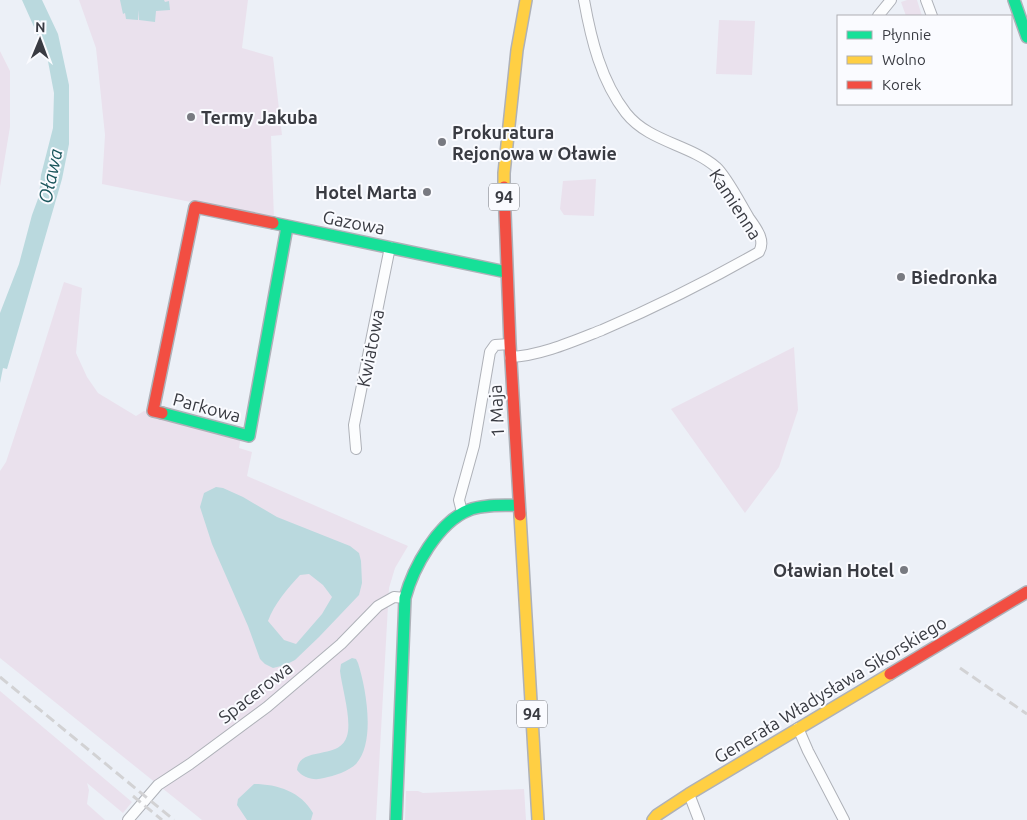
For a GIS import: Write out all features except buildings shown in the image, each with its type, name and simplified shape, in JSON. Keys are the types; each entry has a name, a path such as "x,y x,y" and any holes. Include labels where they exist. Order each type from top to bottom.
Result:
{"street":[{"name":"1 Maja","path":"526,0 516,59 504,173 510,357 538,820"},
{"name":"Kamienna","path":"510,357 520,357 565,345 649,310 693,289 754,255 763,246 761,239 720,171 703,158 648,133 633,121 626,112 602,69 592,39 584,0"},
{"path":"879,15 891,0"},
{"path":"926,0 932,15"},
{"path":"1014,0 1027,37"},
{"name":"Gazowa","path":"196,207 506,272"},
{"name":"Parkowa","path":"196,207 153,411 249,436 287,227"},
{"name":"Kwiatowa","path":"356,449 354,425 390,247"},
{"path":"464,512 459,504 459,500 474,446 489,356 495,346 510,344"},
{"path":"396,820 405,598 414,570 429,546 443,530 464,512 480,507 519,505"},
{"name":"Generała Władysława Sikorskiego","path":"653,820 689,794 1027,592"},
{"name":"Spacerowa","path":"128,820 158,786 267,706 341,644 378,606 394,597 405,598"},
{"path":"798,728 844,820"},
{"path":"689,794 699,820"}],"shaded area":[{"name":"Termy Jakuba","path":"79,0 248,0 242,48 273,57 282,135 271,136 274,219 102,184 105,135 96,48"},
{"path":"917,0 922,15 906,15 901,2"},
{"path":"719,20 755,21 752,75 716,74"},
{"path":"0,51 10,71 10,127 0,187"},
{"path":"596,179 594,216 564,215 560,209 563,181"},
{"path":"64,282 82,288 76,353 87,377 98,393 136,416 144,411 241,437 239,448 252,452 247,476 408,546 395,568 389,588 376,820 202,820 0,658 0,471 6,462"},
{"path":"794,347 798,410 779,467 745,513 671,409"},
{"path":"0,691 132,802 123,813 87,783 89,790 87,804 105,820 0,820"},
{"path":"524,789 526,820 405,820 406,791 423,793"}],"water":[{"name":"Oława","path":"22,0 42,0 58,34 69,85 69,144 62,179 7,369 3,368 0,383 0,313 19,264 39,196 41,175 53,128 54,93 47,56"},
{"path":"120,0 169,1 170,10 156,11 155,22 139,20 139,10 138,20 126,19"},
{"path":"216,487 223,488 243,497 277,517 350,546 359,553 362,583 359,595 295,660 273,668 260,659 248,626 212,544 200,507 204,493","holes":["309,574 323,585 332,597 322,614 296,644 284,640 268,621 282,596 300,575"]},
{"path":"352,658 356,659 358,663 364,686 368,715 366,742 362,754 356,764 341,773 320,779 306,777 297,770 299,762 312,755 337,748 343,744 347,736 348,713 340,671 341,664"},
{"path":"254,784 280,788 295,795 313,813 311,820 247,820 237,805 238,799"}],"railway":[{"path":"960,668 1027,714"},
{"path":"0,677 174,820"},
{"path":"133,796 162,820"}],"traffic: fast":[{"path":"1014,0 1027,37"},
{"path":"273,223 506,272"},
{"path":"162,413 249,436 287,227"},
{"path":"396,820 405,598 414,573 437,535 458,516 469,510 481,507 519,505"}],"traffic: slow":[{"path":"504,187 517,50 526,0"},
{"path":"520,515 538,820"},
{"path":"653,820 657,815 689,794 890,674"}],"traffic: jam":[{"path":"504,187 510,344 520,515"},
{"path":"162,413 153,411 195,207 273,223"},
{"path":"890,674 1027,592"}],"place":[{"name":"Termy Jakuba","path":"191,117"},
{"name":"Prokuratura Rejonowa w Oławie","path":"442,142"},
{"name":"Hotel Marta","path":"427,192"},
{"name":"Biedronka","path":"901,277"},
{"name":"Oławian Hotel","path":"904,570"}]}
